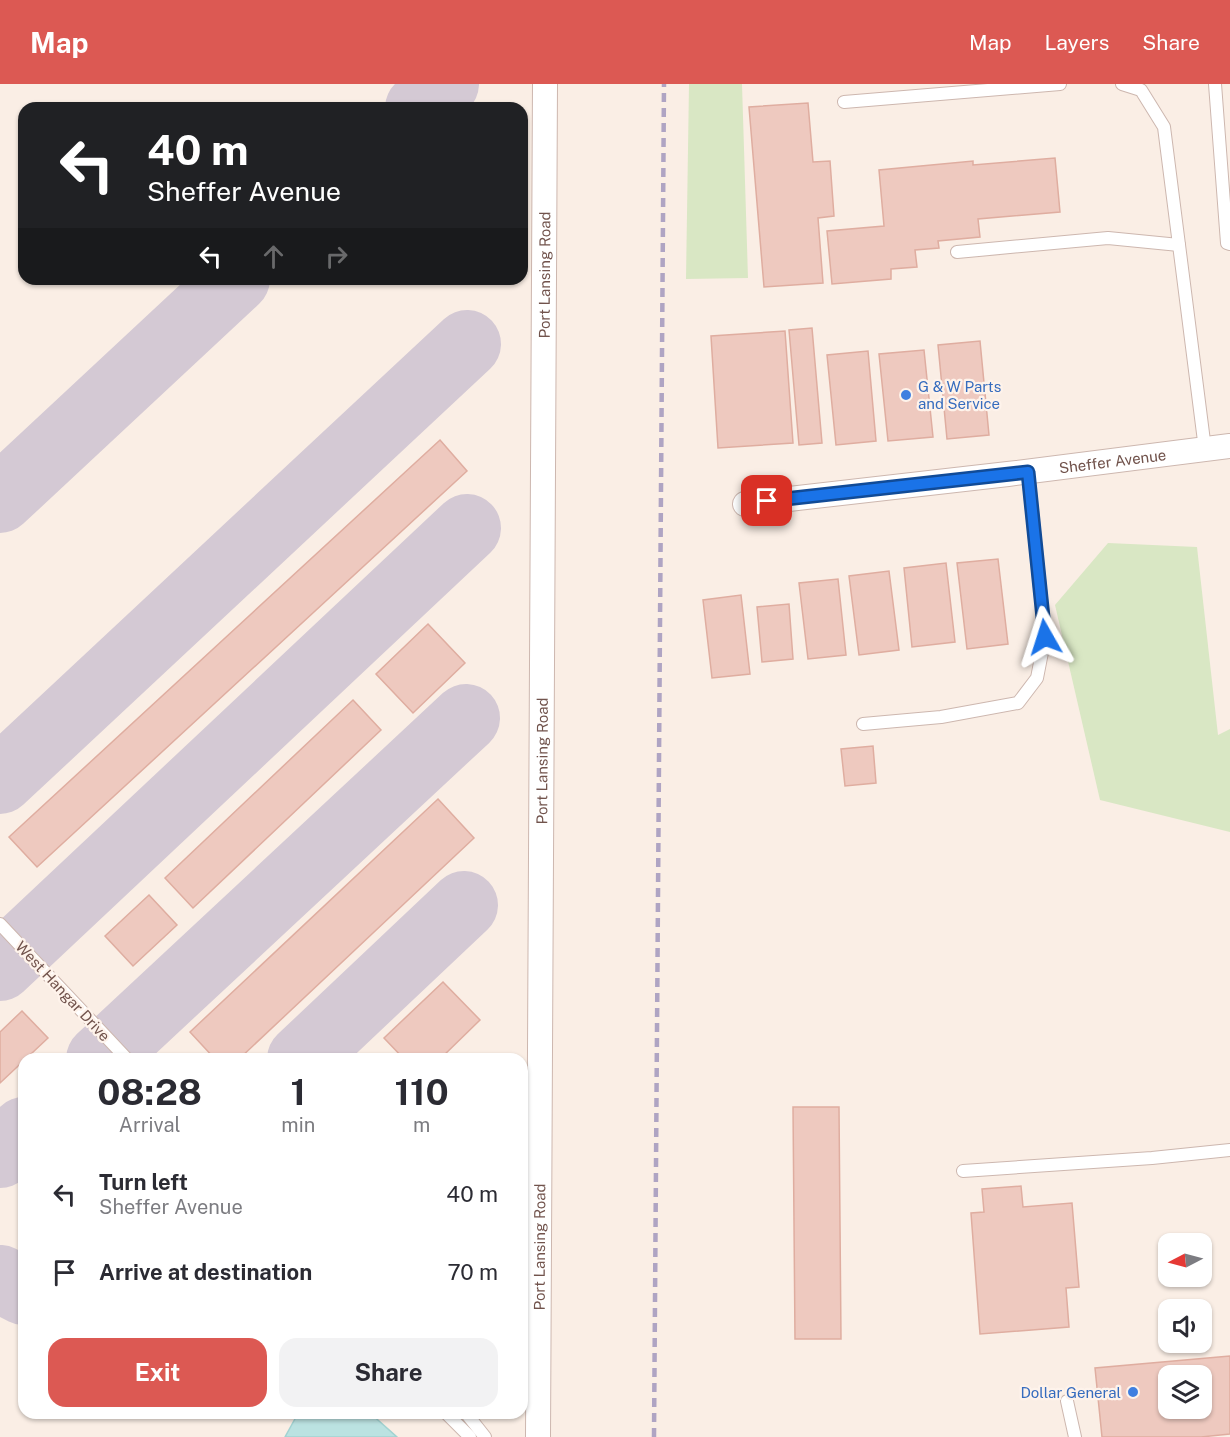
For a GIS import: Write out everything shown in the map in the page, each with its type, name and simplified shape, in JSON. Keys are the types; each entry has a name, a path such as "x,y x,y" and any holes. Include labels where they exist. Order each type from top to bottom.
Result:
{"street":[{"name":"Port Lansing Road","path":"538,1437 545,84"},
{"name":"Sheffer Avenue","path":"745,504 1028,472 1230,446"}],"lane":[{"path":"844,102 1060,84"},
{"path":"1122,84 1141,90 1164,127 1204,449"},
{"path":"1215,84 1225,146 1227,243 1230,244"},
{"path":"957,252 1108,238 1179,245"},
{"path":"863,724 941,717 1018,703 1037,678 1045,637 1028,472"},
{"name":"West Hangar Drive","path":"0,924 121,1053"},
{"path":"963,1171 1152,1158 1230,1150"},
{"path":"1067,1401 1075,1437"},
{"path":"453,1419 470,1437"},
{"path":"471,1419 485,1437"}],"green space":[{"path":"689,84 742,84 748,278 686,279"},
{"path":"1108,543 1197,547 1218,735 1230,729 1230,832 1100,800 1055,605"}],"water":[{"path":"295,1419 377,1419 397,1437 285,1437"}],"building":[{"path":"808,103 813,162 830,161 834,216 818,218 823,283 764,287 749,107"},
{"path":"1055,158 1060,212 978,219 980,237 938,241 939,248 915,250 917,267 891,269 891,279 832,284 827,231 884,226 879,170 973,161 973,165"},
{"path":"812,328 822,443 799,445 789,330"},
{"path":"785,331 793,443 718,448 711,336"},
{"path":"980,341 989,435 947,439 938,345"},
{"name":"G & W Parts and Service","path":"924,350 933,437 888,441 879,354"},
{"path":"868,351 876,441 836,445 827,355"},
{"path":"440,440 467,471 37,867 9,837"},
{"path":"998,559 1008,644 967,649 957,563"},
{"path":"946,563 955,642 912,647 904,568"},
{"path":"889,571 899,650 859,655 849,576"},
{"path":"838,579 846,655 808,659 799,583"},
{"path":"741,595 750,674 712,678 703,600"},
{"path":"789,604 793,659 762,662 757,607"},
{"path":"428,624 465,663 413,713 376,674"},
{"path":"353,700 381,730 193,908 165,878"},
{"path":"873,746 876,783 845,786 841,749"},
{"path":"438,799 474,838 245,1053 209,1053 190,1032"},
{"path":"149,895 177,925 133,966 105,936"},
{"path":"443,982 480,1020 446,1053 398,1053 384,1038"},
{"path":"22,1011 48,1038 32,1053 18,1053 18,1066 0,1083 0,1032"},
{"path":"793,1107 839,1107 841,1339 795,1339"},
{"path":"1021,1186 1023,1207 1072,1203 1079,1287 1066,1288 1069,1327 980,1334 971,1213 984,1212 982,1189"},
{"name":"Dollar General","path":"1230,1356 1230,1434 1201,1437 1102,1437 1095,1368"}],"taxiway":[{"path":"426,102 445,84"},
{"path":"0,499 230,285"},
{"path":"0,780 467,344"},
{"path":"0,967 467,528"},
{"path":"106,1053 466,718"},
{"path":"307,1053 464,905"},
{"path":"0,1154 18,1137"},
{"path":"0,1279 18,1288"}],"railway":[{"path":"654,1437 664,84"}],"place":[{"name":"G & W Parts and Service","path":"906,395"},
{"name":"Dollar General","path":"1133,1392"}],"route":[{"path":"767,501 1028,472 1045,637"}]}
